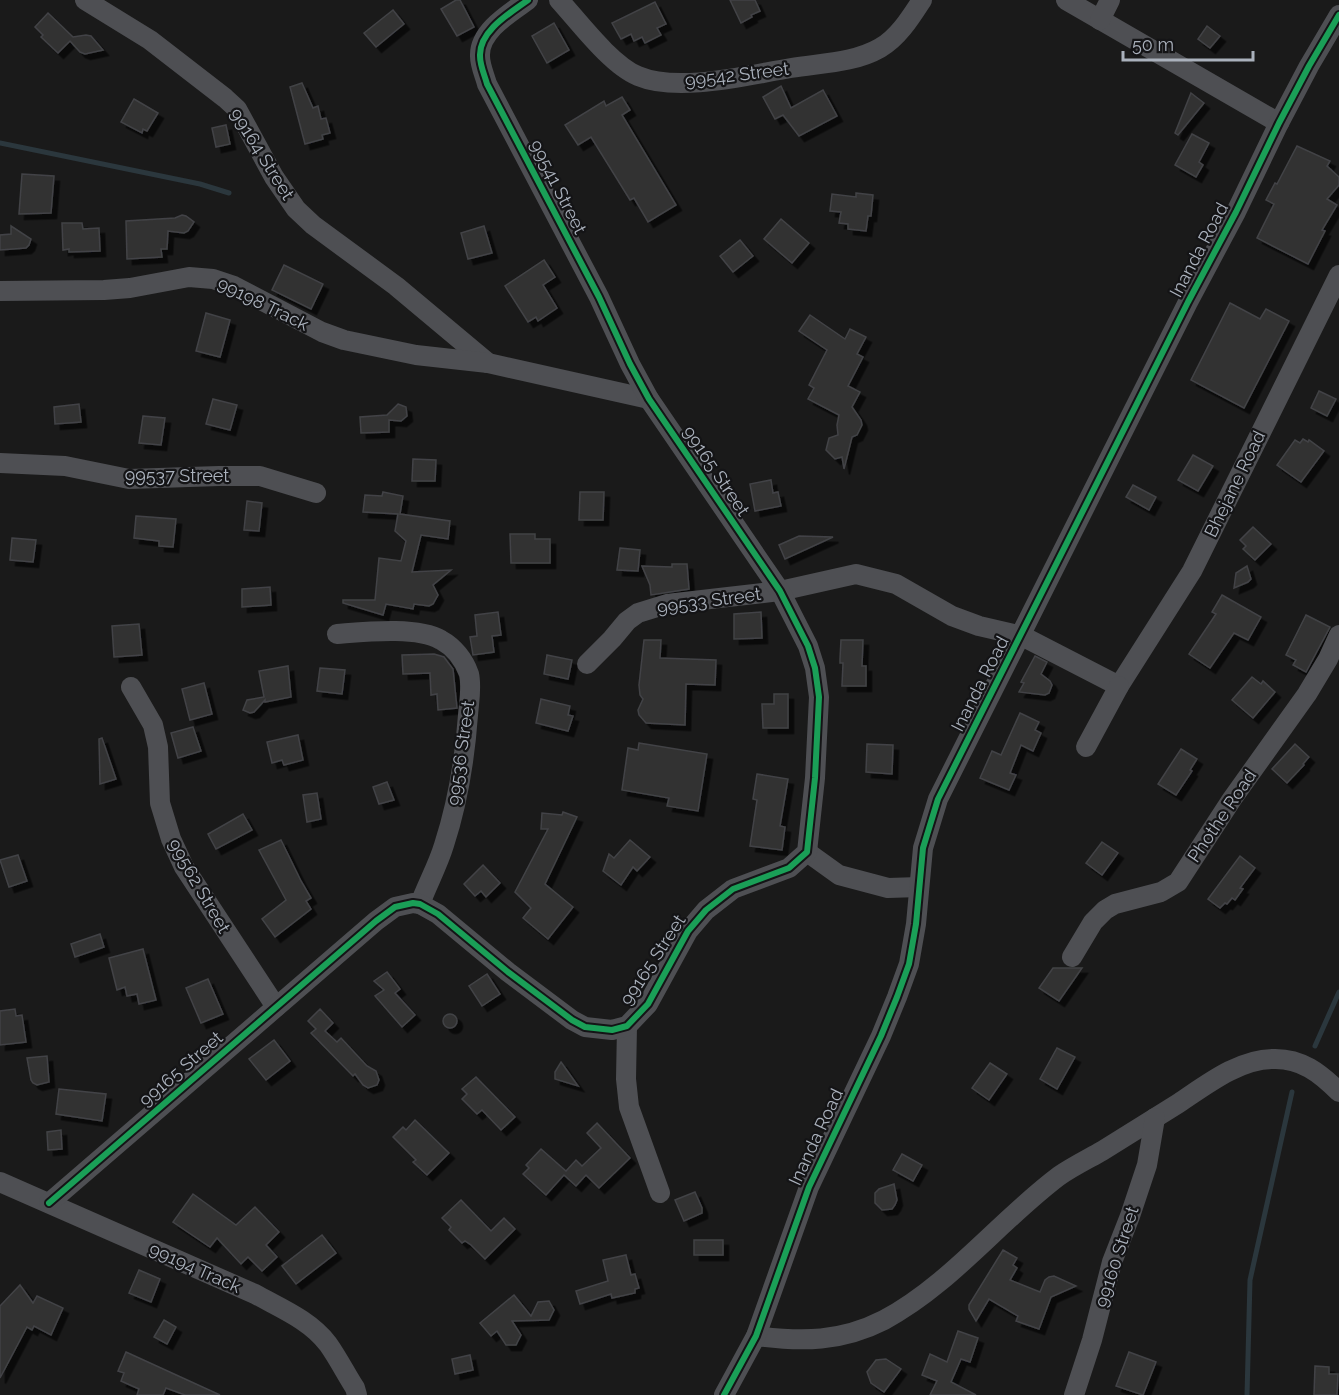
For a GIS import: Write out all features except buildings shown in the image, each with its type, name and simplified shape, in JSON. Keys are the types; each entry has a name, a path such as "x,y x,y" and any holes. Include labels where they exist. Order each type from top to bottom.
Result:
{"street":[{"name":"99164 Street","path":"85,0 150,40 225,98 237,109 274,177 296,209 313,225 396,286 488,363"},
{"name":"99541 Street","path":"528,0 508,14 487,34 481,45 480,51 487,84 599,297 649,399"},
{"name":"99542 Street","path":"559,0 609,55 628,72 660,82 674,82 709,81 857,58 870,53 890,40 922,0"},
{"path":"1065,0 1279,123"},
{"path":"1100,20 1110,0"},
{"name":"Inanda Road","path":"723,1395 756,1336 808,1187 881,1036 909,964 916,924 922,848 938,799 1279,123 1339,15"},
{"name":"Bhejane Road","path":"1086,747 1119,686 1192,572 1339,275"},
{"name":"99198 Track","path":"0,291 104,290 130,288 189,277 213,279 234,286 322,332 344,340 416,355 488,363"},
{"path":"488,363 649,399"},
{"name":"99165 Street","path":"49,1203 276,1006 395,907 413,903 420,904 438,914 517,980 572,1020 585,1027 612,1029 627,1026 648,1004 688,932 706,910 733,889 789,868 807,852 815,778 819,697 815,668 808,646 780,591 649,399"},
{"name":"99537 Street","path":"0,464 65,466 129,479 260,476 316,493"},
{"path":"780,591 856,574 896,584 952,616 978,626 1022,636 1119,686"},
{"name":"99533 Street","path":"588,664 627,621 638,613 667,604 780,591"},
{"name":"99536 Street","path":"337,634 375,631 406,632 440,639 460,657 469,675 466,742 451,816 444,846 420,904"},
{"name":"Phothe Road","path":"1072,957 1093,922 1105,910 1116,904 1161,892 1178,882 1232,799 1307,694 1339,635"},
{"name":"99562 Street","path":"130,687 153,724 159,747 160,803 171,839 184,867 276,1006"},
{"path":"807,852 839,874 888,888 919,887"},
{"path":"627,1026 627,1079 630,1107 660,1193"},
{"path":"756,1336 800,1341 824,1340 843,1336 881,1321 909,1305 956,1267 1005,1221 1060,1176 1220,1077 1251,1062 1271,1059 1296,1061 1325,1078 1339,1092"},
{"name":"99160 Street","path":"1074,1395 1092,1340 1112,1262 1147,1165 1155,1118"},
{"name":"99194 Track","path":"0,1182 255,1294 289,1312 311,1327 327,1343 357,1395"}],"waterway":[{"path":"0,143 200,184 229,193"},
{"path":"1315,1046 1339,992"},
{"path":"1247,1395 1250,1280 1292,1092"}],"cycle path":[{"path":"49,1203 395,907 413,903 420,904 438,914 508,972 572,1020 585,1027 612,1030 627,1026 648,1004 688,931 706,910 733,889 789,868 807,852 815,778 819,697 815,668 808,646 780,591 649,399 599,297 487,84 480,56 481,47 490,31 528,0"},
{"path":"724,1395 756,1336 809,1187 881,1036 909,964 916,924 923,848 938,799 1279,123 1339,15"}]}
